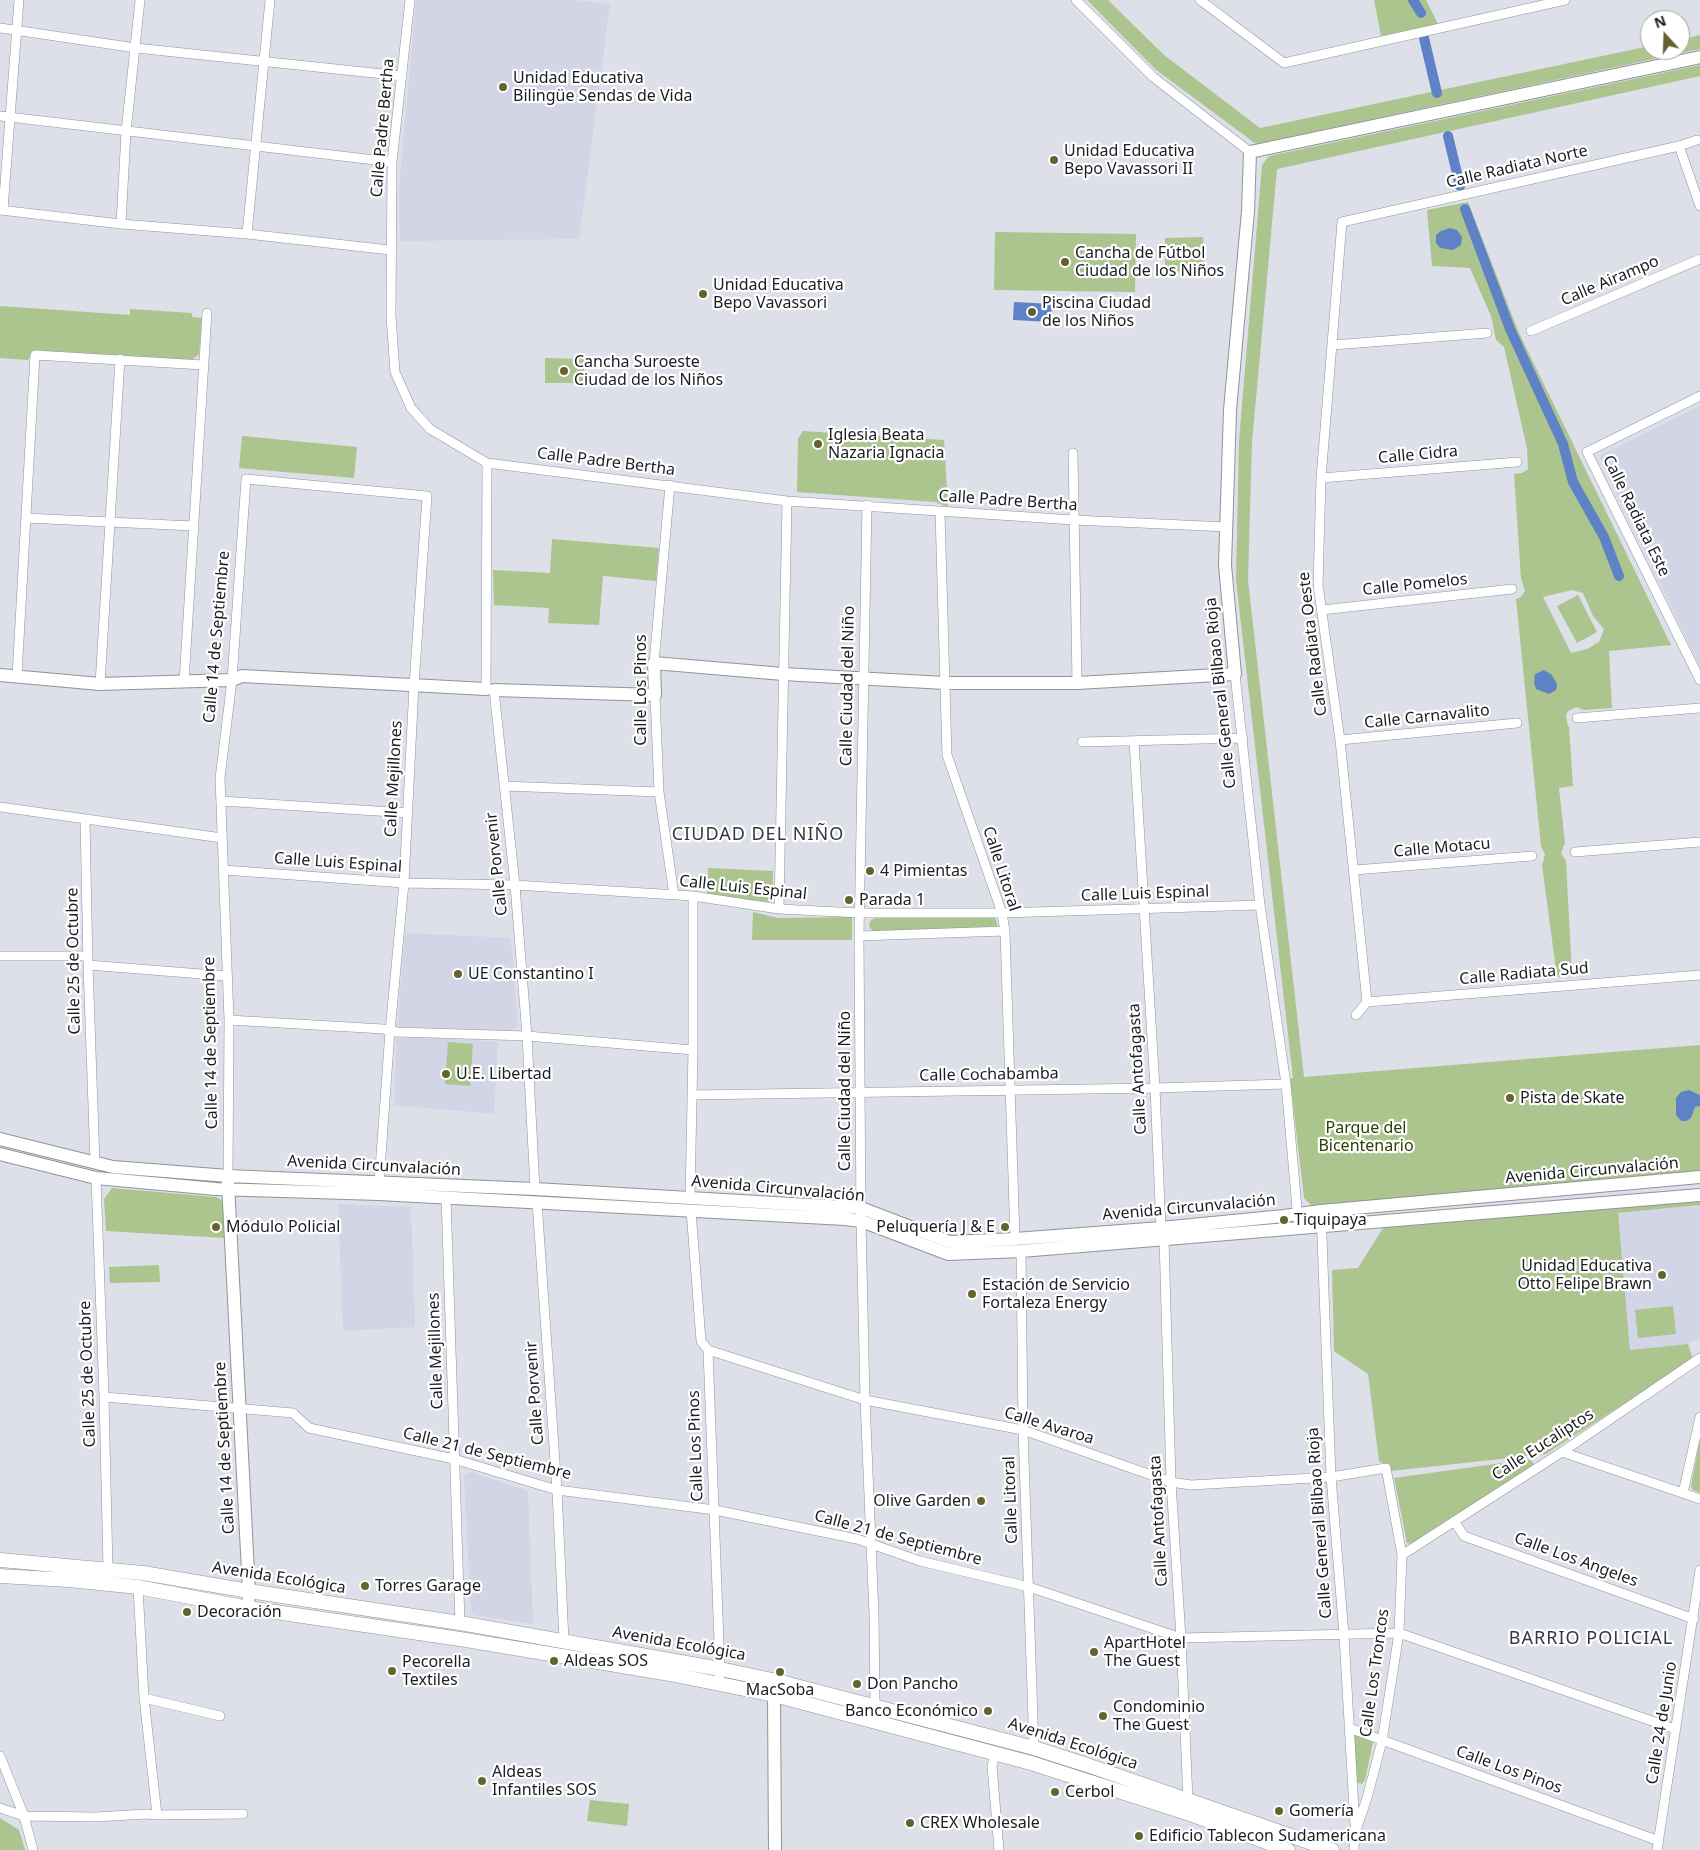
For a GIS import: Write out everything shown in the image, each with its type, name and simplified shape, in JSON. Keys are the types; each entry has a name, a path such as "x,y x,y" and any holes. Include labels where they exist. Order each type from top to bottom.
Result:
{"main road":[{"path":"1250,152 1700,57"},
{"name":"Calle General Bilbao Rioja","path":"1234,674 1224,565 1227,528 1230,410 1248,211 1250,152"},
{"path":"654,663 783,674 945,683 1077,683 1234,674"},
{"name":"Calle Los Pinos","path":"654,663 655,695"},
{"path":"0,675 100,684 232,680 242,676 490,689 655,695"},
{"name":"Avenida Circunvalación","path":"0,1139 113,1167 228,1176 379,1183 536,1196 691,1204 845,1218 861,1215 950,1242 1162,1233"},
{"name":"Avenida Circunvalación","path":"0,1154 96,1178 228,1190 446,1198 536,1196"},
{"name":"Calle 14 de Septiembre","path":"228,1176 249,1591 248,1608"},
{"name":"Avenida Circunvalación","path":"861,1215 948,1254 1021,1251 1162,1233 1298,1221 1321,1211 1700,1177"},
{"name":"Avenida Circunvalación","path":"1298,1221 1322,1227 1700,1195"},
{"name":"Avenida Ecológica","path":"0,1560 143,1573 460,1623 720,1669 776,1688 995,1753 1187,1813 1288,1850"},
{"name":"Avenida Ecológica","path":"0,1576 69,1585 138,1588 248,1608 460,1639 719,1684 776,1688 874,1706 1034,1748 1332,1850"},
{"path":"775,1850 776,1688"}],"street":[{"path":"19,0 4,116 1,210 122,224 247,234 390,250"},
{"path":"122,224 126,132 140,0"},
{"path":"247,234 270,0"},
{"name":"Calle Padre Bertha","path":"410,0 392,162 390,250 392,349 395,372 401,388 411,408 430,429 487,463 787,501 867,505 940,512 1227,528"},
{"path":"1076,0 1153,77 1250,152"},
{"path":"1200,0 1284,62 1565,0"},
{"path":"0,28 136,48 402,76"},
{"path":"4,116 126,132 392,162"},
{"name":"Calle Radiata Norte","path":"1342,222 1679,146 1697,140"},
{"path":"1679,146 1700,206"},
{"name":"Calle Radiata Oeste","path":"1342,222 1321,478 1318,585 1340,740 1367,1002"},
{"name":"Calle Airampo","path":"1531,331 1700,259"},
{"path":"184,682 207,313"},
{"path":"1333,345 1487,333"},
{"path":"16,676 35,355 203,365"},
{"path":"100,684 120,359"},
{"name":"Calle Radiata Este","path":"1700,396 1587,452 1700,680"},
{"path":"1073,453 1077,683"},
{"name":"Calle Cidra","path":"1321,478 1517,462"},
{"name":"Calle Porvenir","path":"487,463 490,689 504,786 515,885 527,1036 536,1196 557,1490 564,1641"},
{"name":"Calle Mejillones","path":"246,479 426,496 404,883 390,1031 379,1183"},
{"name":"Calle 14 de Septiembre","path":"228,1176 229,1020 220,778 232,680 246,479"},
{"name":"Calle Los Pinos","path":"654,663 670,485"},
{"path":"778,910 787,501"},
{"name":"Calle Ciudad del Niño","path":"867,505 858,936 861,1215 865,1400 874,1614 874,1706"},
{"name":"Calle Litoral","path":"940,512 947,755 1002,913 1005,931 1015,1239"},
{"path":"26,518 193,526"},
{"name":"Calle Pomelos","path":"1322,610 1512,589"},
{"name":"Calle General Bilbao Rioja","path":"1234,674 1243,738 1260,905 1286,1084 1298,1221"},
{"name":"Calle Los Pinos","path":"655,695 659,792 674,895"},
{"path":"1577,718 1700,708"},
{"name":"Calle Carnavalito","path":"1340,740 1517,723"},
{"path":"1082,742 1243,738"},
{"name":"Calle Antofagasta","path":"1134,741 1155,1088 1171,1482 1181,1638 1188,1800"},
{"path":"504,786 659,792"},
{"path":"221,801 408,813"},
{"path":"0,807 222,838"},
{"name":"Calle 25 de Octubre","path":"85,819 95,1163"},
{"path":"1575,852 1700,842"},
{"name":"Calle Motacu","path":"1354,870 1532,856"},
{"name":"Calle Luis Espinal","path":"223,870 404,883 515,885 693,896 778,910 859,913 1002,913 1260,905"},
{"name":"Calle Los Pinos","path":"693,896 691,1204 701,1341 708,1350 715,1510 719,1684"},
{"path":"858,936 1005,931"},
{"path":"0,956 88,960 227,976"},
{"name":"Calle Radiata Sud","path":"1367,1002 1700,975"},
{"path":"1356,1015 1367,1002"},
{"path":"229,1020 390,1031 527,1036 693,1050"},
{"name":"Calle Cochabamba","path":"692,1095 1155,1088 1286,1084"},
{"name":"Calle 25 de Octubre","path":"96,1178 108,1569"},
{"name":"Calle Mejillones","path":"446,1198 460,1623"},
{"name":"Calle General Bilbao Rioja","path":"1321,1211 1331,1477 1344,1635 1355,1833"},
{"name":"Calle Litoral","path":"1021,1251 1023,1430 1034,1748"},
{"name":"Calle Avaroa","path":"708,1350 865,1400 1023,1430 1171,1482 1191,1485 1331,1477 1386,1468"},
{"name":"Calle Eucaliptos","path":"1402,1555 1562,1452 1700,1358"},
{"name":"Calle 21 de Septiembre","path":"104,1397 293,1413 309,1428 454,1459 557,1490 715,1510 857,1539 920,1561 1029,1587 1181,1638 1399,1633 1676,1729"},
{"path":"1683,1493 1700,1418"},
{"path":"1562,1452 1700,1499"},
{"name":"Calle Los Troncos","path":"1354,1850 1355,1833 1368,1798 1382,1741 1399,1633 1402,1555 1386,1468"},
{"name":"Calle Los Angeles","path":"1454,1521 1464,1536 1694,1619"},
{"name":"Calle 24 de Junio","path":"1658,1845 1700,1570"},
{"path":"138,1588 144,1698 157,1815"},
{"path":"144,1698 220,1716"},
{"name":"Calle Los Pinos","path":"1349,1728 1658,1845"},
{"path":"995,1753 992,1766 1000,1850"},
{"path":"0,1756 24,1816 33,1850"},
{"path":"0,1808 24,1816 96,1817 146,1814 243,1814"}],"shaded area":[{"name":"Unidad Educativa Bilingüe Sendas de Vida","path":"416,0 573,0 610,4 579,239 400,241 399,189"},
{"path":"1700,406 1700,667 1599,456"},
{"name":"UE Constantino I","path":"405,933 511,938 518,1024 512,1031 397,1027"},
{"name":"U.E. Libertad","path":"422,1037 498,1042 494,1114 394,1105 396,1038"},
{"path":"338,1204 411,1207 415,1327 343,1331"},
{"name":"Unidad Educativa Otto Felipe Brawn","path":"1700,1205 1700,1337 1688,1344 1630,1350 1618,1213"},
{"path":"471,1472 528,1491 533,1624 474,1615 471,1612 464,1476"}],"green space":[{"path":"1087,0 1108,0 1164,55 1260,128 1640,48 1640,60 1649,60 1256,144 1155,69"},
{"path":"1374,0 1426,0 1438,24 1381,36"},
{"path":"1700,35 1700,49 1690,51 1690,38"},
{"name":"Parque del Bicentenario","path":"1700,65 1700,76 1277,169 1252,442 1248,580 1304,1077 1700,1045 1700,1171 1318,1207 1311,1205 1304,1198 1290,1078 1293,1078 1236,580 1239,441 1262,165 1269,156"},
{"path":"1468,202 1519,333 1671,645 1609,651 1612,708 1584,710 1576,707 1568,711 1566,715 1569,727 1573,786 1559,788 1565,843 1561,853 1566,861 1572,976 1557,977 1542,865 1545,855 1541,846 1516,599 1521,597 1525,591 1521,578 1514,474 1522,473 1528,469 1527,448 1504,347 1496,340 1491,316 1470,268 1432,266 1427,210","holes":["1572,590 1583,593 1593,616 1604,629 1599,642 1587,649 1571,653 1543,597"]},
{"name":"Cancha de Fútbol Ciudad de los Niños","path":"995,232 1136,234 1135,292 994,290"},
{"path":"1203,237 1204,271 1165,272 1165,238"},
{"path":"0,306 130,315 130,309 192,313 192,317 202,318 199,354 192,360 33,350 28,360 0,358"},
{"name":"Cancha Suroeste Ciudad de los Niños","path":"545,358 584,359 584,383 545,383"},
{"path":"803,431 944,440 948,507 935,502 797,492 798,439"},
{"path":"242,436 357,447 354,478 239,468"},
{"path":"552,539 659,548 656,581 603,576 599,625 548,623 549,608 494,605 493,570 550,573"},
{"path":"1578,595 1597,632 1577,643 1557,606"},
{"path":"708,868 773,871 772,902 707,896"},
{"path":"753,912 778,918 852,917 852,940 752,940"},
{"path":"991,917 996,919 998,927 874,933 869,926 871,920 876,918"},
{"path":"448,1042 473,1044 470,1086 445,1084"},
{"path":"112,1188 216,1197 224,1205 225,1238 106,1231 104,1199"},
{"path":"1700,1200 1700,1205 1618,1213 1630,1350 1688,1344 1693,1359 1546,1454 1391,1471 1390,1467 1379,1461 1368,1374 1334,1351 1332,1270 1358,1268 1383,1228"},
{"path":"159,1265 160,1282 110,1283 109,1267"},
{"path":"1673,1306 1676,1334 1638,1338 1635,1310"},
{"path":"1700,1440 1700,1493 1693,1490 1691,1486"},
{"path":"1531,1459 1534,1465 1411,1544 1407,1543 1394,1478"},
{"path":"1353,1734 1373,1742 1365,1780 1362,1784 1356,1782"},
{"path":"590,1800 629,1804 627,1826 587,1821"},
{"path":"0,1818 19,1830 25,1850 0,1850"}],"water":[{"path":"1450,228 1457,230 1462,237 1461,245 1453,250 1440,248 1436,243 1436,235"},
{"name":"Piscina Ciudad de los Niños","path":"1014,302 1052,304 1051,322 1013,320"},
{"path":"1544,670 1552,675 1557,684 1556,690 1549,694 1536,689 1534,683 1535,674"},
{"path":"1689,1090 1700,1095 1700,1106 1695,1107 1691,1118 1681,1121 1676,1115 1676,1098 1681,1092"}],"waterway":[{"path":"1413,0 1421,13"},
{"path":"1424,38 1437,93"},
{"path":"1448,136 1460,186"},
{"path":"1465,209 1510,329 1563,444 1573,482 1604,537 1619,576"}],"place":[{"name":"Unidad Educativa Bilingüe Sendas de Vida","path":"503,87"},
{"name":"Unidad Educativa Bepo Vavassori II","path":"1054,160"},
{"name":"Cancha de Fútbol Ciudad de los Niños","path":"1065,262"},
{"name":"Unidad Educativa Bepo Vavassori","path":"703,294"},
{"name":"Piscina Ciudad de los Niños","path":"1032,312"},
{"name":"Cancha Suroeste Ciudad de los Niños","path":"564,371"},
{"name":"Iglesia Beata Nazaria Ignacia","path":"818,444"},
{"name":"4 Pimientas","path":"870,871"},
{"name":"Parada 1","path":"849,900"},
{"name":"UE Constantino I","path":"458,974"},
{"name":"U.E. Libertad","path":"446,1074"},
{"name":"Pista de Skate","path":"1510,1098"},
{"name":"Tiquipaya","path":"1284,1220"},
{"name":"Módulo Policial","path":"216,1227"},
{"name":"Peluquería J & E","path":"1005,1227"},
{"name":"Unidad Educativa Otto Felipe Brawn","path":"1662,1275"},
{"name":"Estación de Servicio Fortaleza Energy","path":"972,1294"},
{"name":"Olive Garden","path":"981,1501"},
{"name":"Torres Garage","path":"365,1586"},
{"name":"Decoración","path":"187,1612"},
{"name":"ApartHotel The Guest","path":"1094,1652"},
{"name":"Aldeas SOS","path":"554,1661"},
{"name":"Pecorella Textiles","path":"392,1671"},
{"name":"MacSoba","path":"780,1672"},
{"name":"Don Pancho","path":"857,1684"},
{"name":"Banco Económico","path":"988,1711"},
{"name":"Condominio The Guest","path":"1103,1716"},
{"name":"Aldeas Infantiles SOS","path":"482,1781"},
{"name":"Cerbol","path":"1055,1792"},
{"name":"Gomería","path":"1279,1811"},
{"name":"CREX Wholesale","path":"910,1823"},
{"name":"Edificio Tablecon Sudamericana","path":"1139,1836"}],"district":[{"name":"CIUDAD DEL NIÑO","path":"758,835"},
{"name":"BARRIO POLICIAL","path":"1591,1639"}]}
